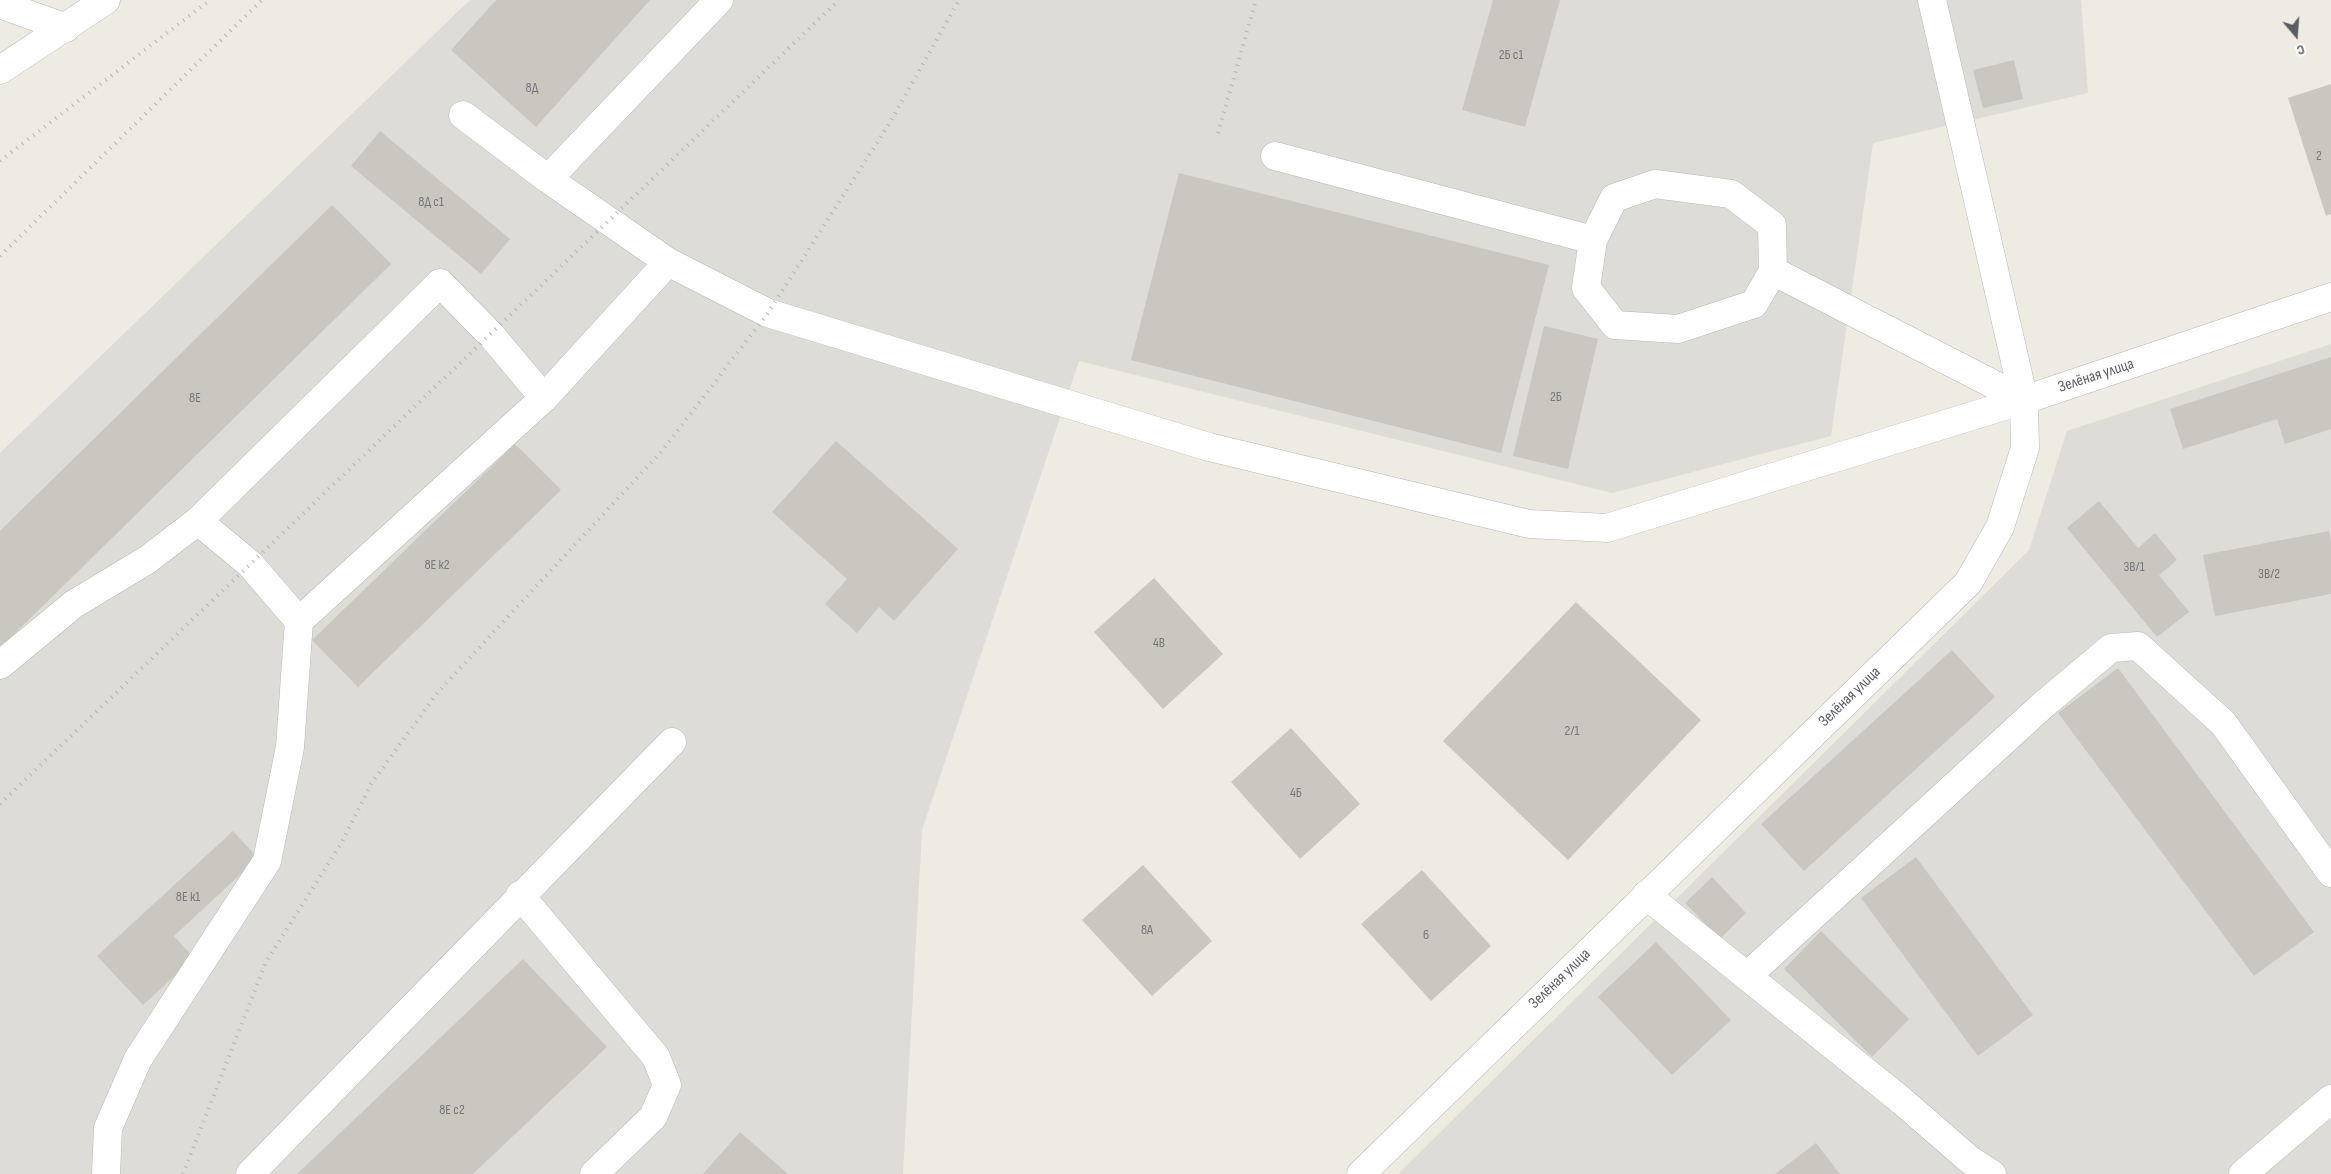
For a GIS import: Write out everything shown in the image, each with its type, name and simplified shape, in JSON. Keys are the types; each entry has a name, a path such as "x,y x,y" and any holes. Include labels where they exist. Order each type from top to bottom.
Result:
{"street":[{"path":"0,70 106,0"},
{"path":"548,180 719,0"},
{"path":"1932,0 2024,400"},
{"path":"0,4 66,28"},
{"path":"463,115 548,180 668,262 768,313 1209,447 1528,524 1607,528 2024,400"},
{"path":"1275,156 1593,240"},
{"path":"1655,184 1731,194 1772,225 1773,271 1754,304 1678,329 1615,325 1586,288 1593,240 1614,198 1655,184"},
{"path":"106,1174 108,1128 138,1060 268,861 290,747 299,621 544,398 668,262"},
{"path":"1773,271 2024,400"},
{"path":"0,665 74,604 147,560 198,521 440,283 491,335 544,398"},
{"name":"Зелёная улица","path":"1361,1174 1968,583 2000,527 2025,448 2024,400 2331,297"},
{"path":"198,521 250,564 299,621"},
{"path":"1746,976 2043,705 2111,648 2138,646 2223,723 2331,873"},
{"path":"250,1174 520,895 672,742"},
{"path":"520,895 656,1057 668,1085 653,1117 594,1174"},
{"path":"1646,895 1902,1101 1970,1160 1992,1174"},
{"path":"2243,1174 2331,1099"}],"shaded area":[{"path":"470,0 2081,0 2088,93 1873,143 1831,436 1612,493 1079,361 922,830 903,1174 0,1174 0,453"},
{"path":"2331,344 2331,1174 1398,1174 2029,550 2067,431"}],"building":[{"path":"496,0 650,0 536,127 451,50"},
{"path":"1493,0 1560,0 1525,127 1462,110"},
{"path":"2014,60 2023,99 1983,108 1973,70"},
{"path":"2331,84 2331,214 2326,216 2288,98"},
{"path":"380,131 510,239 481,274 351,166"},
{"path":"1179,173 1549,265 1501,453 1131,360"},
{"path":"332,205 391,264 0,648 0,531"},
{"path":"1544,326 1598,339 1568,469 1513,456"},
{"path":"2331,357 2331,429 2285,444 2277,419 2183,449 2170,409"},
{"path":"836,441 958,549 894,621 879,607 857,633 825,604 847,579 772,512"},
{"path":"515,444 561,490 358,687 312,640"},
{"path":"2099,501 2138,548 2155,533 2177,560 2159,575 2189,612 2157,637 2067,528"},
{"path":"2329,531 2331,543 2331,594 2215,616 2203,555"},
{"path":"1154,578 1223,654 1163,709 1094,632"},
{"path":"1576,602 1701,720 1568,860 1443,741"},
{"path":"1952,650 1995,697 1804,871 1761,824"},
{"path":"2118,668 2314,932 2254,976 2058,713"},
{"path":"1291,728 1360,804 1300,859 1231,782"},
{"path":"233,831 258,858 174,936 194,958 143,1005 97,956"},
{"path":"1916,857 2033,1015 1978,1056 1861,898"},
{"path":"1143,865 1212,941 1152,996 1082,920"},
{"path":"1422,870 1491,946 1431,1001 1361,924"},
{"path":"1712,877 1746,913 1720,939 1685,903"},
{"path":"1821,931 1909,1019 1872,1057 1784,969"},
{"path":"1656,942 1731,1020 1672,1075 1598,997"},
{"path":"523,959 607,1047 473,1174 297,1174"},
{"path":"740,1132 788,1174 703,1174"},
{"path":"1816,1143 1840,1174 1775,1174"}],"railway":[{"path":"0,161 210,0"},
{"path":"0,256 262,0"},
{"path":"0,804 839,0"},
{"path":"183,1174 266,962 342,842 371,784 438,692 662,451 768,313 889,124 959,0"},
{"path":"1218,133 1256,0"}]}
